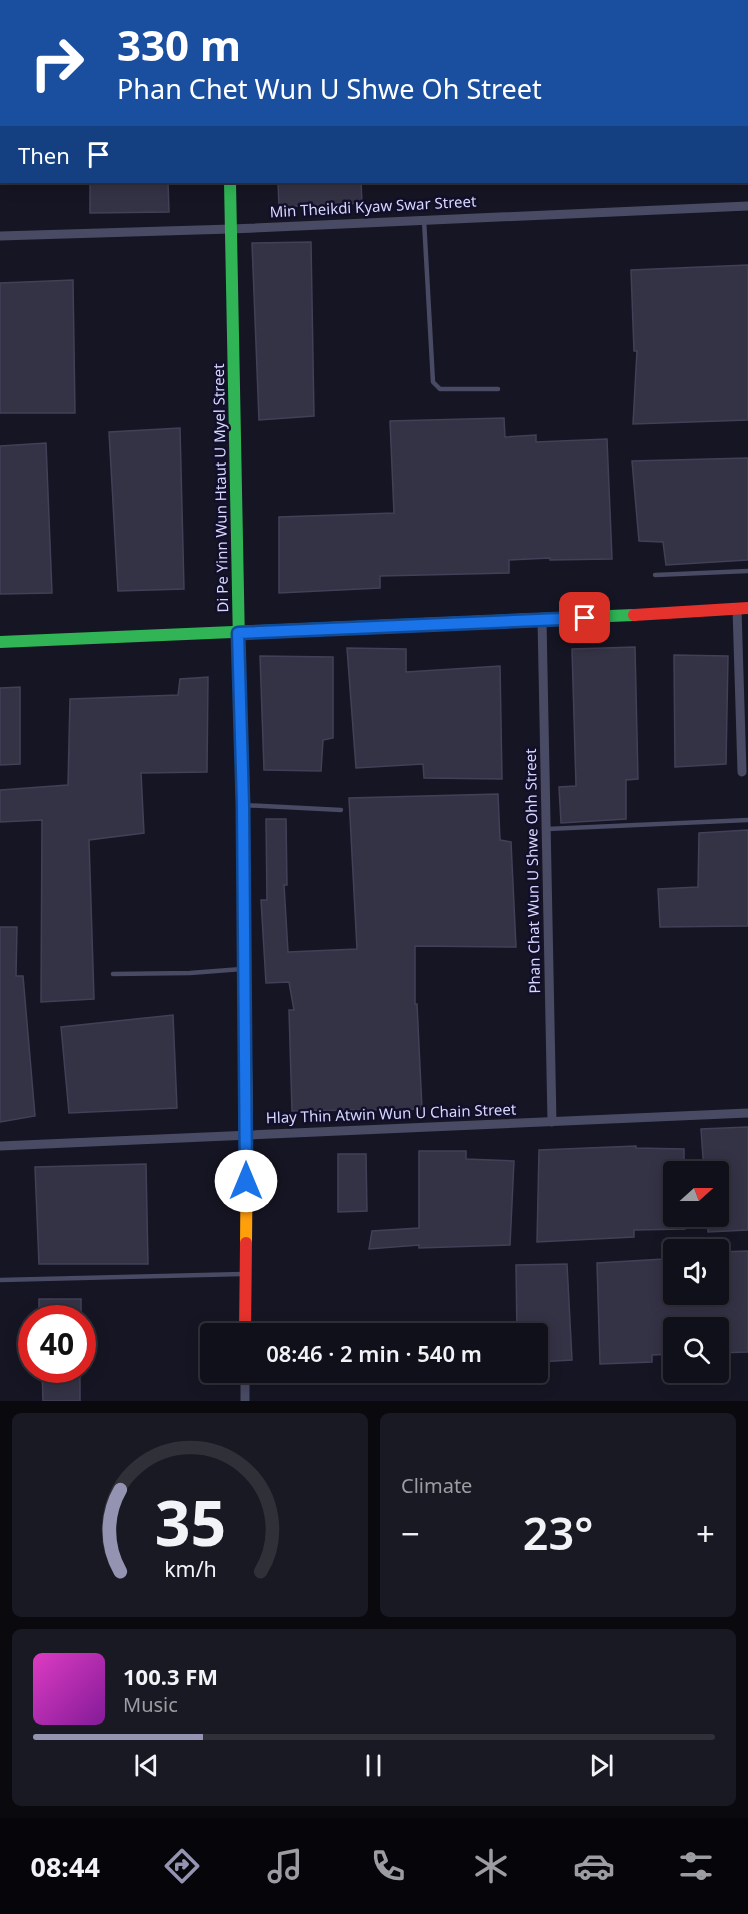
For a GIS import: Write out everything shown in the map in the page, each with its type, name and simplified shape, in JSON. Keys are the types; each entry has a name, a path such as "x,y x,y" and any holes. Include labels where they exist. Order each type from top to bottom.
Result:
{"street":[{"name":"Di Pe Yinn Wun Htaut U Myel Street","path":"230,183 243,805 247,1135 246,1323"},
{"name":"Min Theikdi Kyaw Swar Street","path":"0,236 231,229 748,206"},
{"path":"0,642 542,620 742,609 742,772"},
{"name":"Phan Chat Wun U Shwe Ohh Street","path":"542,620 552,1122"},
{"name":"Hlay Thin Atwin Wun U Chain Street","path":"0,1146 748,1113"},
{"path":"245,1383 245,1401"}],"lane":[{"path":"424,220 433,382 440,389 498,389"},
{"path":"655,575 748,571"},
{"path":"243,805 341,810"},
{"path":"547,830 748,820"},
{"path":"113,974 190,973 244,968"},
{"path":"0,1280 246,1274"}],"building":[{"path":"90,183 168,183 169,212 90,213"},
{"path":"278,183 361,183 362,203 279,207"},
{"path":"311,242 314,416 259,420 252,243"},
{"path":"748,265 748,420 633,424 637,351 634,351 631,270"},
{"path":"73,280 75,413 0,413 0,283"},
{"path":"504,418 505,437 536,435 536,442 607,439 612,559 509,560 509,573 380,576 380,588 279,593 279,517 394,513 390,421"},
{"path":"180,428 184,589 118,591 109,432"},
{"path":"46,443 52,593 0,594 0,446"},
{"path":"748,458 748,560 666,565 663,542 639,541 632,461"},
{"path":"635,647 638,779 626,780 626,819 561,823 559,787 576,786 572,649"},
{"path":"347,648 406,649 406,672 500,666 502,779 424,778 423,764 356,768"},
{"path":"674,655 728,656 726,764 675,767"},
{"path":"260,656 333,657 333,738 323,740 321,771 264,770"},
{"path":"208,677 207,772 141,773 144,833 89,840 94,999 41,1002 42,820 0,822 0,790 68,785 70,699 178,695 180,679"},
{"path":"20,687 20,764 0,765 0,688"},
{"path":"498,794 500,840 511,842 516,947 415,946 415,1004 417,1004 422,1109 292,1111 289,1010 294,1010 289,982 266,983 261,900 267,900 266,819 286,819 287,885 284,885 288,952 357,949 349,798"},
{"path":"748,830 748,926 660,927 658,889 698,887 699,833"},
{"path":"0,927 17,927 16,976 23,976 35,1116 0,1122"},
{"path":"173,1015 177,1108 69,1113 61,1027"},
{"path":"748,1127 748,1230 708,1232 708,1227 729,1227 729,1161 703,1161 701,1129"},
{"path":"636,1146 636,1148 684,1149 684,1161 663,1161 663,1227 685,1227 685,1229 634,1230 634,1237 537,1242 539,1150"},
{"path":"419,1151 466,1151 466,1159 514,1161 510,1245 419,1248 419,1245 369,1249 372,1231 419,1228"},
{"path":"338,1154 366,1154 367,1211 338,1212"},
{"path":"146,1164 148,1264 39,1264 35,1167"},
{"path":"748,1251 748,1352 729,1353 729,1317 663,1317 663,1354 652,1355 652,1362 600,1364 597,1263 663,1259 663,1305 729,1305 729,1252"},
{"path":"567,1264 572,1360 548,1361 548,1323 517,1323 516,1265"},
{"path":"39,1299 81,1299 81,1305 39,1305"},
{"path":"42,1383 80,1383 80,1401 43,1401"}],"traffic: fast":[{"path":"230,183 243,849"},
{"path":"0,642 634,615"}],"traffic: slow":[{"path":"243,849 247,1135 246,1243"}],"traffic: jam":[{"path":"634,615 748,608"},
{"path":"245,1323 246,1243"}],"route":[{"path":"246,1181 243,805 238,633 585,618"}]}
